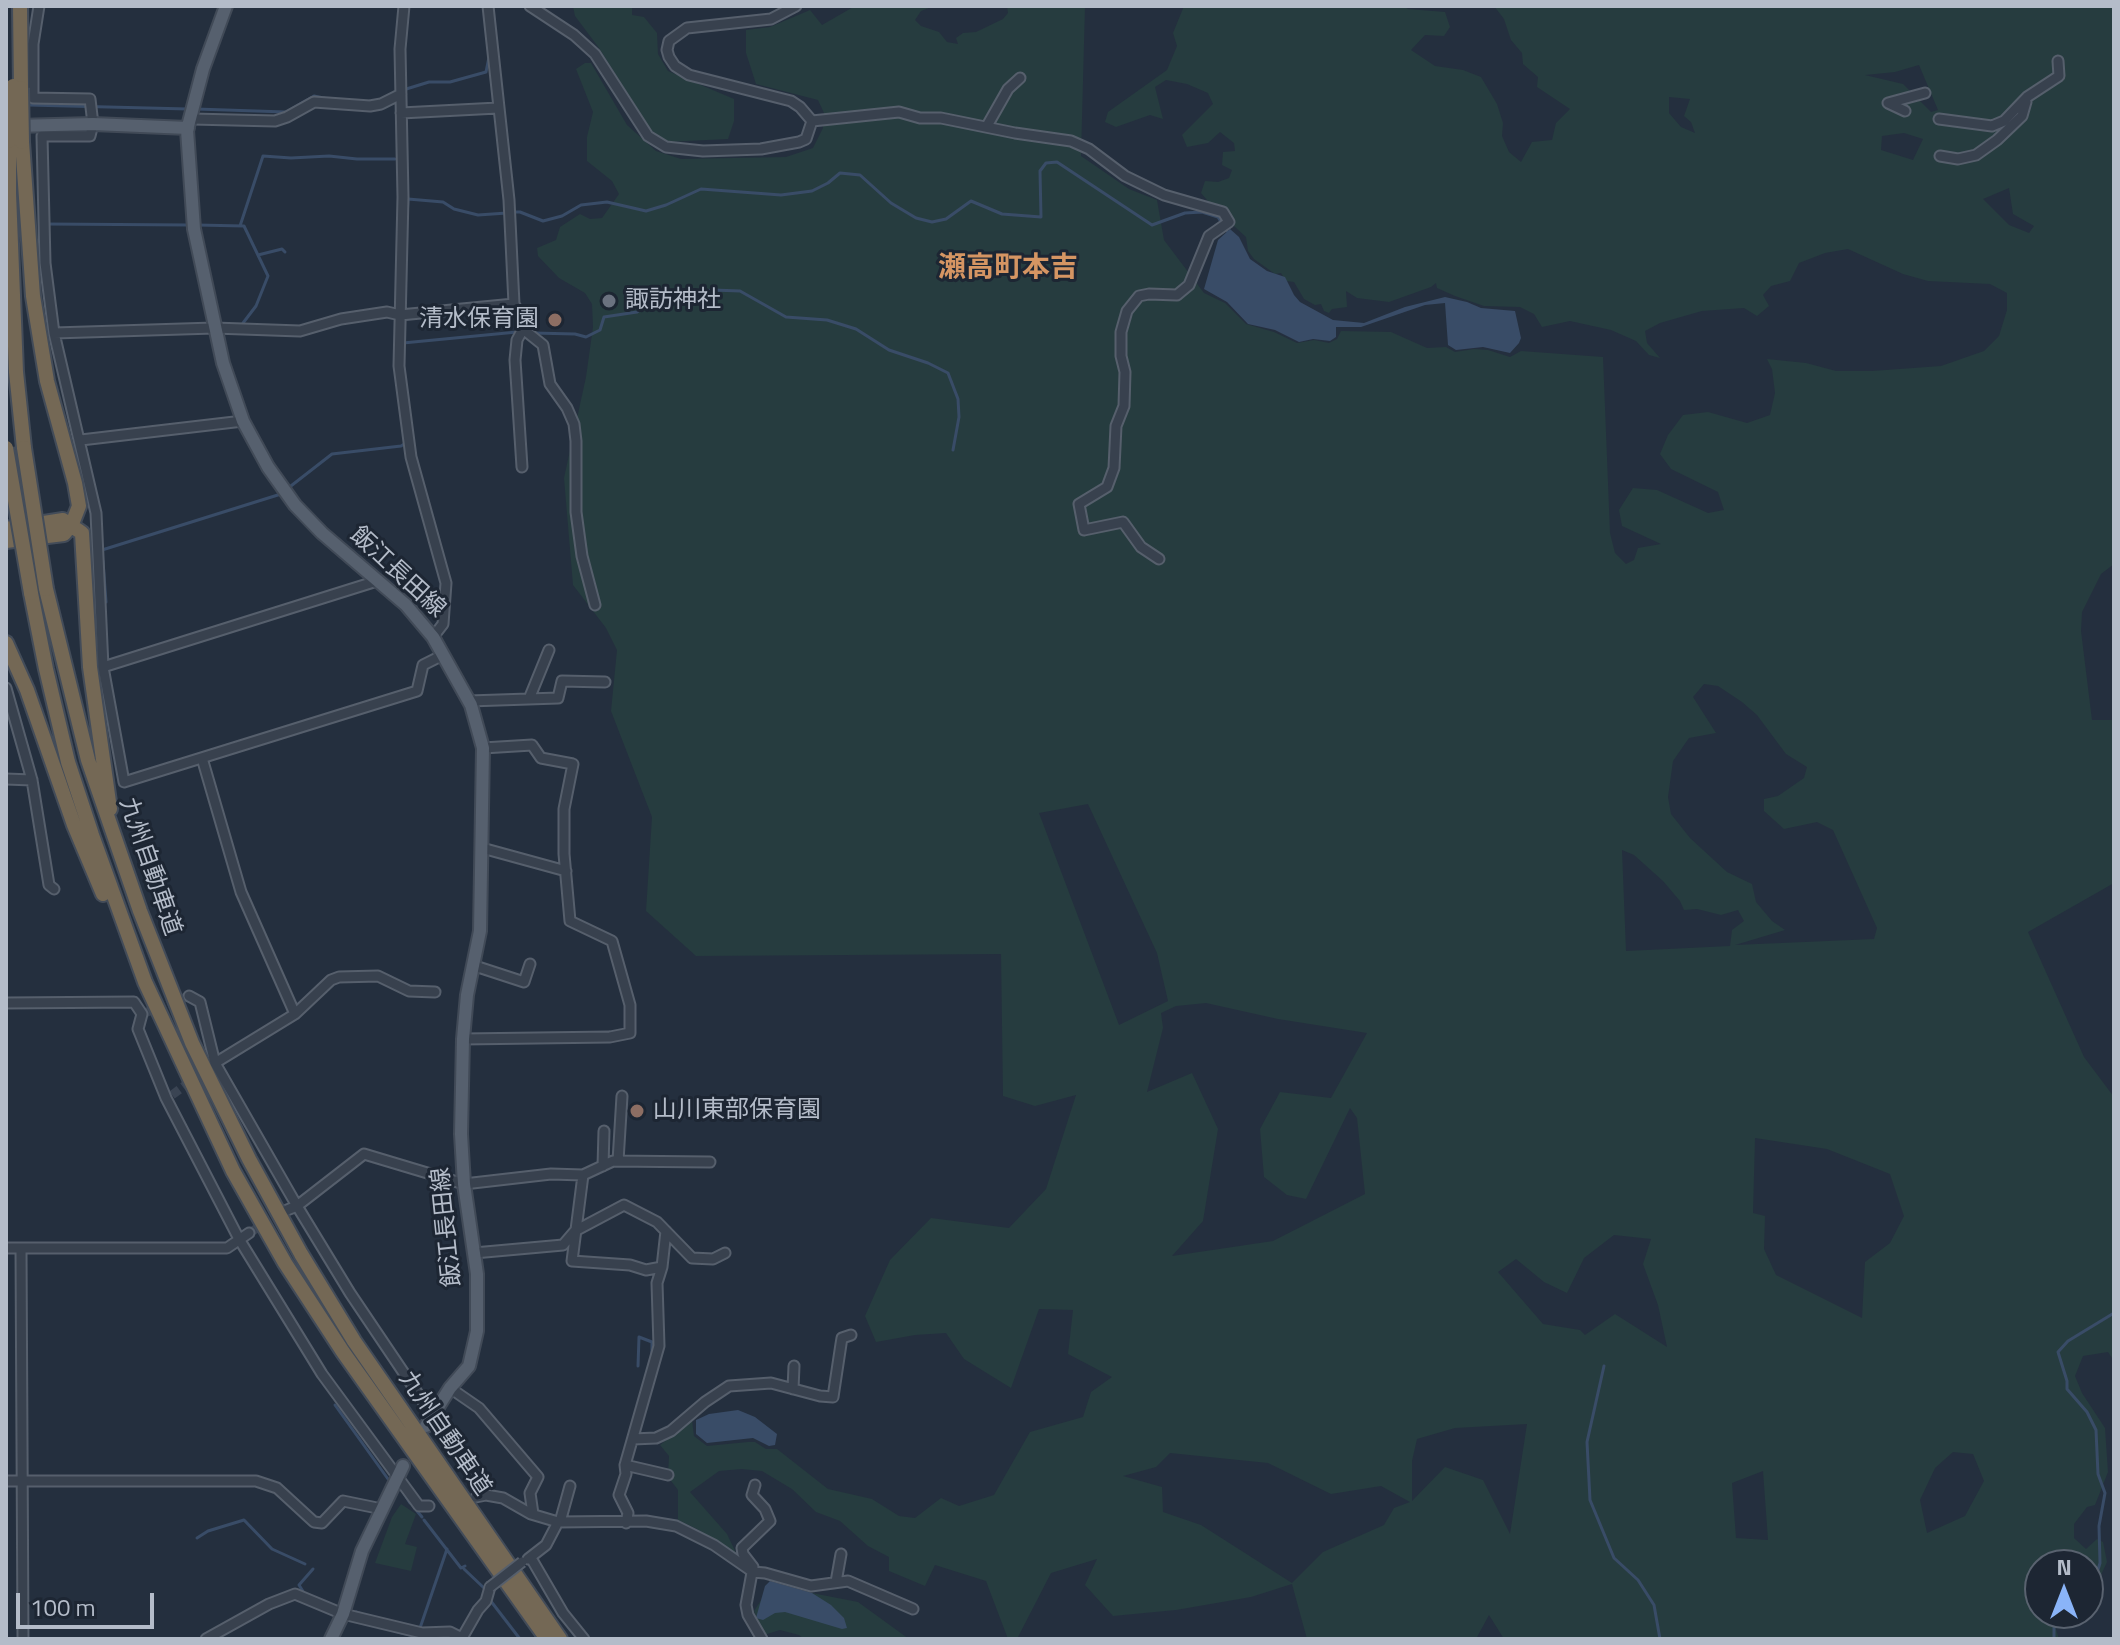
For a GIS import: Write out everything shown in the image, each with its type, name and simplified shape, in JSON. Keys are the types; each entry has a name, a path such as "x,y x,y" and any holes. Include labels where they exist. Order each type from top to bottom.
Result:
{"highway":[{"name":"九州自動車道","path":"19,6 9,193 16,372 46,669 68,762 120,915 175,1050 233,1171 285,1263 343,1352 547,1639"},
{"path":"6,541 64,534 79,506 47,381 12,136"},
{"name":"九州自動車道","path":"6,447 39,591 88,760 140,911 192,1043 249,1159 301,1254 354,1341 560,1639"},
{"path":"6,529 63,520 82,533 90,667 112,829"},
{"path":"6,643 27,690 80,838 142,983 175,1050"}],"main road":[{"name":"飯江長田線","path":"226,6 203,69 190,123 194,229 214,328 243,421 268,467 295,505 322,533 406,605 433,637 469,701 483,748 480,931 467,995 461,1134 464,1184 474,1253 477,1331 469,1366 450,1388 429,1421"},
{"path":"6,119 47,126"},
{"path":"12,136 47,126 190,123"},
{"path":"331,1639 343,1614 362,1551 400,1472"}],"street":[{"path":"33,98 33,44 39,6"},
{"path":"404,6 400,49 403,197 399,366 411,457 446,583 443,624 433,637"},
{"path":"488,6 509,200 509,252 514,304 524,321 517,340 515,360 522,467"},
{"path":"530,6 574,35 595,54 648,136 666,147 703,151 788,145 806,139 812,121"},
{"path":"796,6 771,19 687,28 669,41 667,50 675,66 689,75 791,101 812,121"},
{"path":"1939,119 1992,126 2004,121 2027,97 2059,76 2058,61"},
{"path":"987,126 1008,89 1020,78"},
{"path":"13,90 33,98 90,99 93,124 90,136 42,136 45,263 54,333 96,513 103,667 124,782 417,691 423,665 443,655"},
{"path":"1905,111 1888,103 1925,93"},
{"path":"190,123 275,121 314,102 370,106 401,94"},
{"path":"1940,156 1958,159 1976,155 2022,116 2027,97"},
{"path":"401,113 498,108"},
{"path":"812,121 899,112 920,118 941,118 1071,141 1089,149 1125,176 1164,195 1223,212 1229,222 1209,236 1189,285 1177,295 1139,296 1127,311 1121,332 1124,406 1116,426 1114,468 1107,487 1079,504 1084,530 1123,522 1141,547 1159,559"},
{"path":"33,270 45,263"},
{"path":"54,333 214,328 300,331 341,319 387,312 400,315 514,304"},
{"path":"523,329 543,345 550,384 574,424 576,512 582,556 595,605"},
{"path":"81,440 243,421"},
{"path":"103,667 377,581"},
{"path":"529,699 549,650"},
{"path":"469,701 558,698 562,681 605,682"},
{"path":"6,688 32,780 49,885 54,889"},
{"path":"463,1039 610,1037 630,1033 630,1005 612,941 570,921 564,809 573,764 541,758 532,745 483,748"},
{"path":"202,758 241,892 295,1014"},
{"path":"6,779 32,780"},
{"path":"482,848 566,871"},
{"path":"475,966 524,982 530,964"},
{"path":"215,1063 295,1014 331,980 339,977 378,976 409,991 435,992"},
{"path":"189,996 200,1002 215,1063 292,1208 481,1496 503,1498 533,1514 559,1522 646,1521 676,1526 714,1545 753,1572 821,1587 848,1581 913,1609"},
{"path":"6,1003 134,1002 142,1014 138,1029 239,1239 322,1374 400,1472 419,1506 429,1506"},
{"path":"618,1161 622,1096"},
{"path":"603,1166 604,1131"},
{"path":"292,1208 364,1154 464,1184 551,1174 583,1175 618,1161 710,1162"},
{"path":"583,1175 572,1261 630,1265 646,1270 662,1267"},
{"path":"474,1253 563,1245 575,1231 624,1205 657,1222 692,1258 713,1259 725,1253"},
{"path":"626,1523 628,1513 619,1495 659,1346 657,1283 666,1231"},
{"path":"6,1248 227,1248 249,1233"},
{"path":"21,1248 23,1639"},
{"path":"633,1439 656,1438 671,1431 729,1386 771,1383 833,1397 842,1338 851,1335"},
{"path":"793,1389 794,1366"},
{"path":"450,1388 479,1408 538,1477 530,1493 533,1514"},
{"path":"625,1465 668,1475"},
{"path":"6,1481 265,1482 277,1488 314,1522 322,1523 343,1501 382,1509"},
{"path":"755,1485 752,1495 765,1509 770,1521 742,1548 753,1572 746,1605 748,1615 762,1639"},
{"path":"206,1639 269,1604 295,1594 343,1614 422,1633 450,1632 463,1638 486,1601 490,1587 546,1545 559,1522 570,1486"},
{"path":"836,1582 841,1554"},
{"path":"526,1560 584,1639"}],"green space":[{"path":"573,6 632,6 632,15 644,17 657,33 658,54 668,71 734,99 734,121 728,139 666,142 650,129 575,16"},
{"path":"855,6 934,6 921,11 915,20 921,26 939,32 947,42 958,44 956,38 963,33 976,32 1003,19 1008,13 1007,6 1085,6 1081,156 1129,189 1157,200 1164,240 1204,293 1225,303 1246,324 1297,343 1314,340 1329,343 1337,339 1341,331 1391,332 1427,348 1446,347 1455,352 1474,349 1510,357 1521,351 1603,357 1610,533 1615,553 1626,564 1634,560 1638,548 1661,544 1622,526 1619,510 1633,488 1657,490 1708,513 1724,510 1718,492 1671,469 1660,454 1668,435 1683,415 1708,412 1747,423 1770,415 1775,393 1772,369 1767,359 1806,363 1836,371 1872,371 1941,366 1984,351 1999,336 2007,310 2007,293 1990,284 1928,281 1903,274 1848,249 1825,253 1799,263 1790,281 1771,286 1763,295 1769,306 1757,316 1744,308 1702,311 1660,323 1645,331 1647,343 1660,358 1649,355 1636,341 1611,330 1570,321 1542,327 1534,314 1520,307 1484,306 1437,288 1436,283 1389,302 1357,298 1346,291 1347,307 1332,309 1329,313 1324,311 1321,304 1315,305 1304,299 1294,282 1286,281 1281,273 1275,274 1254,259 1248,251 1246,237 1201,193 1205,181 1218,182 1229,178 1232,170 1222,165 1223,152 1235,151 1234,143 1220,132 1208,143 1187,147 1182,135 1213,104 1208,93 1166,80 1155,87 1163,119 1150,115 1116,127 1105,122 1108,112 1167,70 1177,46 1173,33 1184,6 1403,6 1445,12 1450,27 1444,36 1425,35 1411,50 1435,66 1463,70 1481,77 1497,104 1503,123 1502,136 1509,152 1521,162 1532,142 1552,140 1556,123 1570,109 1537,87 1538,77 1523,64 1522,53 1511,40 1504,19 1494,6 2114,6 2114,564 2101,574 2082,612 2081,631 2092,720 2114,720 2114,883 2028,932 2084,1057 2114,1097 2114,1361 2108,1352 2083,1356 2075,1376 2082,1393 2105,1428 2108,1472 2095,1505 2087,1507 2074,1524 2074,1538 2086,1549 2024,1549 2024,1629 2056,1629 2059,1639 1504,1639 1489,1615 1476,1639 1307,1639 1292,1584 1251,1597 1176,1610 1113,1616 1085,1585 1097,1559 1051,1573 1017,1639 1008,1639 986,1581 935,1565 925,1586 889,1571 889,1557 868,1546 840,1521 816,1512 792,1489 762,1471 719,1471 690,1492 727,1534 738,1557 678,1520 678,1490 668,1477 669,1456 660,1445 692,1420 694,1436 707,1446 755,1442 766,1449 777,1449 828,1489 872,1499 899,1516 915,1518 941,1498 959,1506 994,1495 1030,1432 1083,1417 1091,1392 1112,1377 1068,1354 1073,1310 1039,1309 1011,1388 964,1359 946,1333 876,1342 865,1316 890,1260 931,1218 1009,1228 1046,1189 1076,1095 1035,1106 1003,1096 1001,954 696,956 646,911 652,817 611,711 617,650 606,628 573,585 564,478 586,377 593,327 592,304 585,293 559,278 538,256 537,248 556,240 560,227 580,214 590,219 602,218 619,194 612,181 587,161 587,137 593,112 576,69 591,63 627,125 656,151 681,159 786,157 813,148 823,128 824,113 818,100 756,84 746,53 746,30 770,27 810,10 822,25","holes":["1919,65 1938,110 1931,112 1903,84 1865,75 1895,72","1669,97 1690,99 1684,116 1691,122 1695,133 1681,127 1669,113","1904,133 1923,139 1913,160 1881,150 1882,136","2009,188 2013,214 2034,226 2029,233 2009,225 1983,199","1704,684 1718,686 1742,702 1757,715 1786,754 1807,767 1804,778 1778,796 1764,799 1764,811 1784,829 1817,822 1833,830 1877,928 1874,939 1735,945 1785,930 1772,921 1756,902 1752,884 1727,872 1690,838 1671,814 1668,797 1673,761 1689,738 1716,733 1693,697","1088,804 1157,953 1168,1001 1119,1025 1039,813","1622,850 1634,855 1663,881 1684,910 1697,909 1721,915 1738,910 1744,921 1732,930 1730,946 1626,951","1206,1003 1278,1019 1367,1033 1331,1098 1280,1092 1260,1129 1264,1177 1287,1195 1306,1199 1350,1108 1357,1118 1365,1194 1273,1241 1172,1256 1203,1221 1218,1129 1192,1073 1147,1092 1163,1028 1161,1013 1176,1006","1755,1138 1827,1149 1890,1174 1904,1216 1890,1243 1865,1262 1862,1318 1776,1275 1764,1249 1765,1216 1753,1213","1614,1235 1651,1239 1643,1264 1658,1305 1667,1347 1615,1314 1585,1335 1580,1330 1543,1324 1498,1272 1516,1259 1544,1282 1567,1293 1584,1258","1527,1424 1510,1534 1483,1480 1445,1467 1412,1501 1412,1461 1417,1439 1455,1428","1953,1452 1973,1454 1984,1481 1965,1516 1927,1533 1920,1500 1935,1468","1170,1453 1268,1463 1331,1494 1381,1486 1410,1502 1394,1508 1384,1525 1323,1552 1292,1583 1201,1525 1163,1512 1162,1487 1123,1476 1156,1467","1763,1471 1768,1540 1736,1538 1732,1483"]},
{"path":"401,1504 416,1514 405,1544 417,1547 411,1571 375,1563 392,1517"},
{"path":"2097,1539 2103,1542 2107,1562 2104,1569 2104,1549 2086,1549"},
{"path":"771,1585 858,1602 909,1639 804,1639 780,1630 764,1635 754,1611"}],"water":[{"path":"1230,229 1239,237 1250,259 1267,271 1285,277 1300,302 1333,320 1364,323 1405,307 1445,297 1481,308 1515,311 1521,338 1510,353 1483,347 1456,350 1448,345 1445,303 1425,305 1361,327 1336,327 1336,337 1330,341 1313,339 1299,342 1275,330 1248,324 1227,302 1204,289 1218,240"},
{"path":"738,1410 755,1417 777,1434 775,1445 769,1446 753,1438 707,1443 696,1434 696,1420 709,1414"},
{"path":"770,1581 812,1593 844,1618 847,1628 785,1612 775,1613 763,1620 756,1618 765,1586"}],"waterway":[{"path":"403,90 486,72 489,57"},
{"path":"196,109 286,112 314,96 328,99"},
{"path":"28,105 188,109"},
{"path":"240,226 263,156 395,159"},
{"path":"515,212 543,221 562,216 581,205 607,202 646,211 701,189 781,195 812,191 840,173 860,175 891,203 916,218 932,222 946,219 971,201 1002,214 1041,217 1040,171 1046,163 1057,162 1152,225 1185,213 1202,212 1218,217 1227,231"},
{"path":"407,218 408,199 443,202 454,209 478,215 507,213"},
{"path":"45,224 190,225"},
{"path":"197,225 244,226 268,276 256,306 243,323"},
{"path":"258,255 282,249 285,252"},
{"path":"533,333 586,337 600,330 604,317 637,312 654,298 713,290 740,291 786,317 827,320 856,329 889,350 948,373 958,399 959,417 953,450"},
{"path":"403,343 517,332"},
{"path":"407,393 409,413"},
{"path":"287,489 332,454 406,443"},
{"path":"102,550 281,494"},
{"path":"103,561 106,602"},
{"path":"2100,1549 2099,1526 2105,1493 2098,1474 2096,1430 2087,1412 2067,1389 2058,1352 2068,1341 2114,1313"},
{"path":"638,1366 639,1337 652,1342 652,1356"},
{"path":"1604,1366 1587,1442 1590,1500 1614,1558 1638,1580 1654,1605 1660,1639"},
{"path":"335,1405 388,1479"},
{"path":"405,1495 410,1503"},
{"path":"417,1511 422,1517"},
{"path":"197,1538 208,1531 244,1520 272,1549 305,1564"},
{"path":"424,1520 461,1568 465,1566"},
{"path":"420,1628 447,1549"},
{"path":"304,1593 299,1585 313,1569"},
{"path":"464,1569 484,1588"},
{"path":"490,1600 520,1639"},
{"path":"356,1612 367,1616"},
{"path":"2054,1629 2054,1639"},
{"path":"398,1632 418,1637"},
{"path":"423,1638 437,1637"}],"tunnel":[{"path":"142,1014 189,996"},
{"path":"172,1095 210,1067"},
{"path":"249,1233 281,1214"}],"place":[{"name":"諏訪神社","path":"609,301"},
{"name":"清水保育園","path":"555,320"},
{"name":"山川東部保育園","path":"637,1111"}],"district":[{"name":"瀬高町本吉","path":"1008,269"}]}
